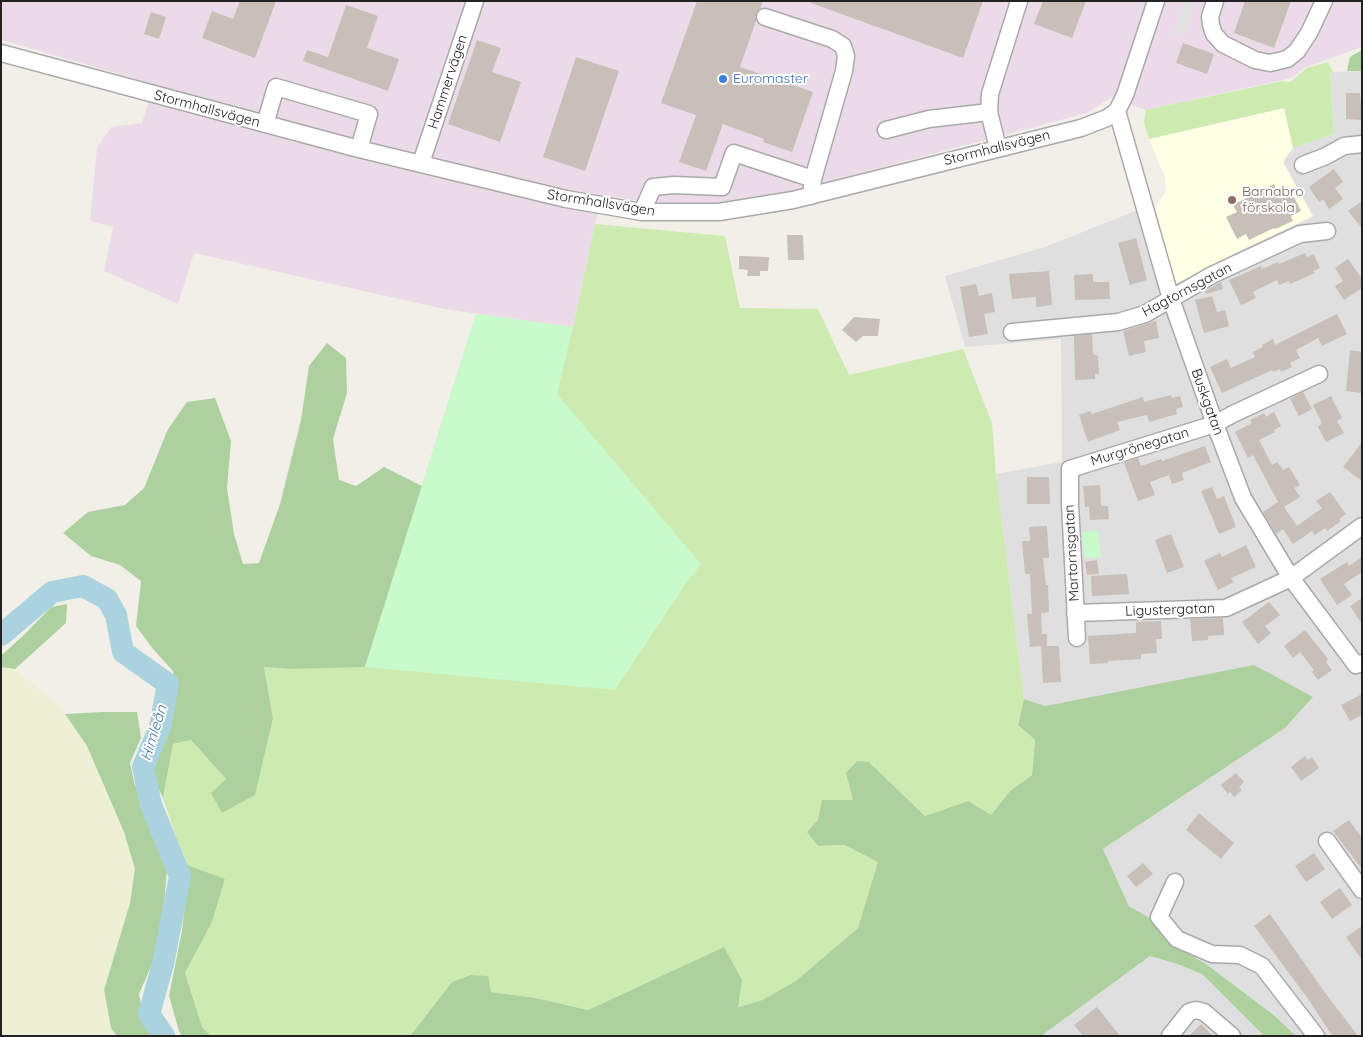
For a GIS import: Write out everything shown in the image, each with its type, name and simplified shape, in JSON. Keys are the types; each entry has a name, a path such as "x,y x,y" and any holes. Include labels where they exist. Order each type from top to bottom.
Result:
{"street":[{"name":"Hammervägen","path":"421,163 475,1"},
{"path":"998,148 989,112 990,94 1019,1"},
{"path":"1117,111 1125,95 1156,1"},
{"path":"1215,1 1210,17 1214,34 1223,44 1255,60 1270,63 1287,59 1297,51 1309,33 1324,1"},
{"path":"765,17 832,39 843,46 846,56 844,71 813,179 810,196"},
{"name":"Stormhallsvägen","path":"1,53 359,149 566,200 642,212 719,212 768,205 1081,128 1107,118 1117,111"},
{"path":"264,124 276,87 369,114 359,149"},
{"name":"Buskgatan","path":"1117,111 1171,299 1243,498 1291,578 1359,664"},
{"path":"886,130 929,119 989,112"},
{"path":"1303,164 1326,156 1344,146 1362,144"},
{"path":"642,212 653,187 674,185 722,188 734,153 813,179"},
{"name":"Hagtornsgatan","path":"1012,332 1118,322 1145,314 1212,275 1300,234 1327,230"},
{"name":"Murgrönegatan","path":"1070,469 1215,424 1319,374"},
{"name":"Martornsgatan","path":"1070,469 1077,638"},
{"name":"Ligustergatan","path":"1075,613 1226,608 1291,578 1362,526"},
{"path":"1327,841 1362,890"},
{"path":"1175,882 1159,917 1177,939 1212,954 1240,955 1262,966 1316,1036"},
{"path":"1170,1036 1189,1012 1196,1010 1204,1012 1232,1036"}],"shaded area":[{"path":"1,1 1362,1 1362,47 1306,67 1291,78 1146,110 1110,98 1087,113 778,195 728,203 688,205 657,204 603,195 573,327 444,309 194,253 178,304 104,271 113,227 90,221 97,148 111,127 142,123 154,84 1,40"},
{"path":"1185,1 1195,1 1183,36 1174,33"},
{"path":"1362,71 1362,1036 1296,1036 1275,1016 1206,964 1169,943 1165,927 1129,906 1103,849 1285,728 1313,697 1046,706 1024,699 996,474 1062,462 1061,339 965,347 945,276 1045,247 1135,211 1155,207 1175,284 1239,251 1312,217 1283,162 1293,148 1334,134 1330,72"},
{"name":"Barnabro förskola","path":"1284,108 1293,148 1283,162 1313,216 1175,284 1155,207 1166,192 1165,177 1149,139"},
{"path":"1,667 15,669 57,703 87,746 124,832 135,869 130,903 104,990 111,1028 117,1036 1,1036"},
{"path":"1150,956 1202,974 1264,1036 1041,1036"}],"green space":[{"path":"1362,50 1362,71 1347,71 1350,57"},
{"path":"1328,62 1333,72 1330,73 1334,134 1293,148 1284,108 1149,139 1144,122 1146,110 1282,81 1290,82 1307,68"},
{"path":"595,224 725,236 740,308 818,309 849,375 963,349 992,423 996,474 1024,699 1018,725 1035,740 1032,775 1010,791 991,815 968,801 925,816 869,762 853,800 818,846 843,845 879,862 858,928 797,981 762,1000 737,1007 724,947 588,1010 536,998 491,992 452,982 410,1036 211,1036 202,1027 185,973 212,922 225,879 185,864 163,798 173,744 191,740 226,779 222,813 273,718 264,667 291,669 365,666 476,314 573,327"},
{"path":"476,314 573,327 557,394 701,564 615,690 365,667"},
{"path":"327,343 346,358 347,393 333,439 339,480 356,486 384,467 422,486 365,667 291,669 264,667 273,718 255,795 222,813 211,793 226,779 191,740 173,744 163,798 151,773 176,697 173,671 136,626 141,581 120,565 91,556 63,533 88,512 125,505 144,488 168,429 187,402 215,398 231,441 227,488 234,534 243,564 259,563 280,504 301,420 309,366"},
{"path":"1098,530 1101,557 1085,558 1082,532"},
{"path":"67,604 66,623 15,669 1,667 1,654 26,633 51,607"},
{"path":"1254,665 1313,697 1285,728 1103,849 1129,906 1165,927 1169,943 1206,964 1275,1016 1296,1036 1264,1036 1202,974 1150,956 1041,1036 410,1036 452,982 471,975 488,976 491,992 536,998 588,1010 724,947 742,980 738,1007 762,1000 796,981 858,928 878,862 844,845 818,846 807,832 818,820 822,800 853,800 846,773 857,761 869,762 925,816 968,801 991,815 1010,791 1032,775 1035,740 1018,725 1024,699 1046,706"},
{"path":"137,712 141,738 130,763 134,782 157,836 167,869 164,905 156,955 139,994 145,1023 154,1036 117,1036 111,1028 104,990 130,903 135,869 124,832 87,746 65,714"},
{"path":"185,864 225,879 212,922 185,973 202,1027 211,1036 182,1036 169,996 182,931 186,894"}],"building":[{"path":"240,1 276,1 255,58 202,38 212,11 233,19"},
{"name":"Euromaster","path":"697,1 763,1 756,13 756,21 740,67 813,92 792,152 763,142 764,139 723,124 706,171 679,162 696,115 661,103"},
{"path":"811,1 983,1 963,58 811,3"},
{"path":"1043,1 1086,1 1072,38 1034,24"},
{"path":"1245,1 1291,1 1274,48 1234,33"},
{"path":"346,5 378,16 367,48 399,59 388,91 303,61 307,50 328,57"},
{"path":"151,12 166,17 159,39 144,34"},
{"path":"477,40 501,48 492,72 521,82 500,142 448,124"},
{"path":"1183,43 1214,54 1207,74 1176,63"},
{"path":"576,57 619,71 585,171 543,157"},
{"path":"1346,93 1360,93 1362,120 1346,119"},
{"path":"1334,169 1343,182 1335,188 1343,199 1329,209 1323,199 1319,202 1309,187"},
{"path":"1274,184 1281,199 1292,193 1301,211 1291,216 1293,221 1275,229 1249,240 1246,234 1237,239 1226,217 1237,212 1233,205"},
{"path":"1362,201 1362,228 1348,211"},
{"path":"787,235 803,235 804,260 788,260"},
{"path":"1136,238 1147,280 1130,285 1118,243"},
{"path":"1305,253 1307,257 1314,254 1320,268 1313,271 1315,273 1290,284 1289,281 1279,285 1277,280 1253,292 1256,298 1241,305 1229,280 1261,266 1262,269 1278,262 1279,264"},
{"path":"739,256 769,257 768,271 760,271 760,276 747,276 748,270 739,269"},
{"path":"1348,259 1362,279 1362,288 1344,300 1335,286 1343,281 1335,268"},
{"path":"1049,271 1052,305 1036,307 1036,297 1012,299 1009,274"},
{"path":"1093,274 1093,282 1109,282 1110,299 1075,300 1074,275"},
{"path":"1221,282 1223,289 1206,294 1205,291"},
{"path":"976,284 979,296 992,293 995,312 984,314 988,334 969,337 960,287"},
{"path":"1212,296 1217,312 1225,310 1229,326 1204,333 1195,300"},
{"path":"1337,314 1347,334 1322,346 1318,338 1296,350 1300,358 1290,363 1292,367 1281,372 1280,369 1273,372 1272,370 1222,393 1210,367 1227,359 1231,368 1255,357 1253,352 1273,339 1275,345"},
{"path":"854,317 880,319 878,336 863,336 856,342 842,330"},
{"path":"1156,321 1159,338 1144,341 1146,352 1129,356 1123,331"},
{"path":"1092,334 1093,354 1098,356 1099,374 1095,374 1095,379 1075,380 1074,336"},
{"path":"1350,350 1362,352 1362,393 1346,391"},
{"path":"1303,392 1312,409 1299,416 1290,399"},
{"path":"1171,395 1172,398 1180,396 1183,407 1176,409 1177,414 1149,422 1147,415 1117,422 1120,430 1088,442 1079,415 1090,411 1092,414 1143,397 1144,402"},
{"path":"1331,396 1342,418 1337,421 1344,433 1326,442 1318,427 1322,423 1313,405"},
{"path":"1274,412 1281,426 1274,430 1275,432 1259,440 1272,465 1277,462 1283,470 1289,467 1300,485 1294,488 1300,497 1284,507 1297,526 1322,508 1316,501 1330,492 1346,514 1339,519 1341,521 1327,531 1325,528 1315,535 1312,531 1293,544 1283,529 1276,534 1263,512 1278,502 1253,455 1248,458 1235,432 1252,423 1250,420 1264,413 1266,417"},
{"path":"1362,442 1362,481 1343,467"},
{"path":"1205,446 1211,462 1182,473 1184,480 1172,484 1169,475 1150,482 1155,495 1138,501 1124,463 1138,458 1141,466"},
{"path":"1027,477 1049,477 1050,504 1027,504"},
{"path":"1100,485 1101,506 1108,506 1109,519 1090,520 1089,507 1085,507 1083,486"},
{"path":"1212,487 1217,499 1224,496 1236,527 1219,534 1201,491"},
{"path":"1047,526 1049,558 1043,558 1046,585 1048,585 1049,612 1041,613 1042,634 1047,634 1047,646 1059,646 1061,682 1043,683 1041,646 1030,647 1027,614 1032,614 1030,574 1025,574 1022,541 1030,541 1029,527"},
{"path":"1171,534 1184,567 1167,573 1155,540"},
{"path":"1246,545 1256,567 1231,578 1234,582 1218,590 1204,561 1220,553 1222,557"},
{"path":"1362,557 1362,572 1344,584 1352,595 1337,605 1320,579 1347,562 1349,566"},
{"path":"1097,560 1099,574 1087,575 1085,562"},
{"path":"1127,574 1129,594 1092,596 1091,576"},
{"path":"1362,598 1362,624 1350,606"},
{"path":"1269,602 1280,615 1265,626 1271,633 1258,644 1242,622"},
{"path":"1223,618 1224,635 1208,636 1208,640 1192,641 1190,619"},
{"path":"1161,621 1162,639 1156,639 1157,653 1141,654 1141,659 1090,664 1088,636 1136,633 1136,622"},
{"path":"1305,630 1328,659 1326,662 1332,670 1318,680 1312,672 1314,670 1300,652 1293,658 1284,646"},
{"path":"1362,694 1362,715 1350,721 1341,705"},
{"path":"1305,756 1308,760 1312,757 1319,768 1301,781 1291,767"},
{"path":"1236,773 1244,782 1239,787 1242,790 1234,797 1230,792 1228,794 1221,785"},
{"path":"1199,813 1234,843 1221,859 1186,830"},
{"path":"1349,820 1362,838 1362,869 1333,831"},
{"path":"1314,853 1325,869 1306,882 1295,866"},
{"path":"1143,863 1153,874 1136,887 1127,876"},
{"path":"1340,888 1352,905 1332,919 1320,902"},
{"path":"1270,914 1358,1036 1333,1036 1325,1025 1309,1000 1254,926"},
{"path":"1362,926 1362,960 1346,937"},
{"path":"1097,1007 1120,1036 1083,1036 1074,1025"},
{"path":"1201,1024 1213,1036 1189,1036"}],"waterway":[{"name":"Himleån","path":"1,635 52,592 83,586 107,599 116,615 123,652 168,684 160,727 143,767 151,805 180,876 163,964 149,1014 164,1036"}],"place":[{"name":"Euromaster","path":"723,79"},
{"name":"Barnabro förskola","path":"1232,200"}]}
